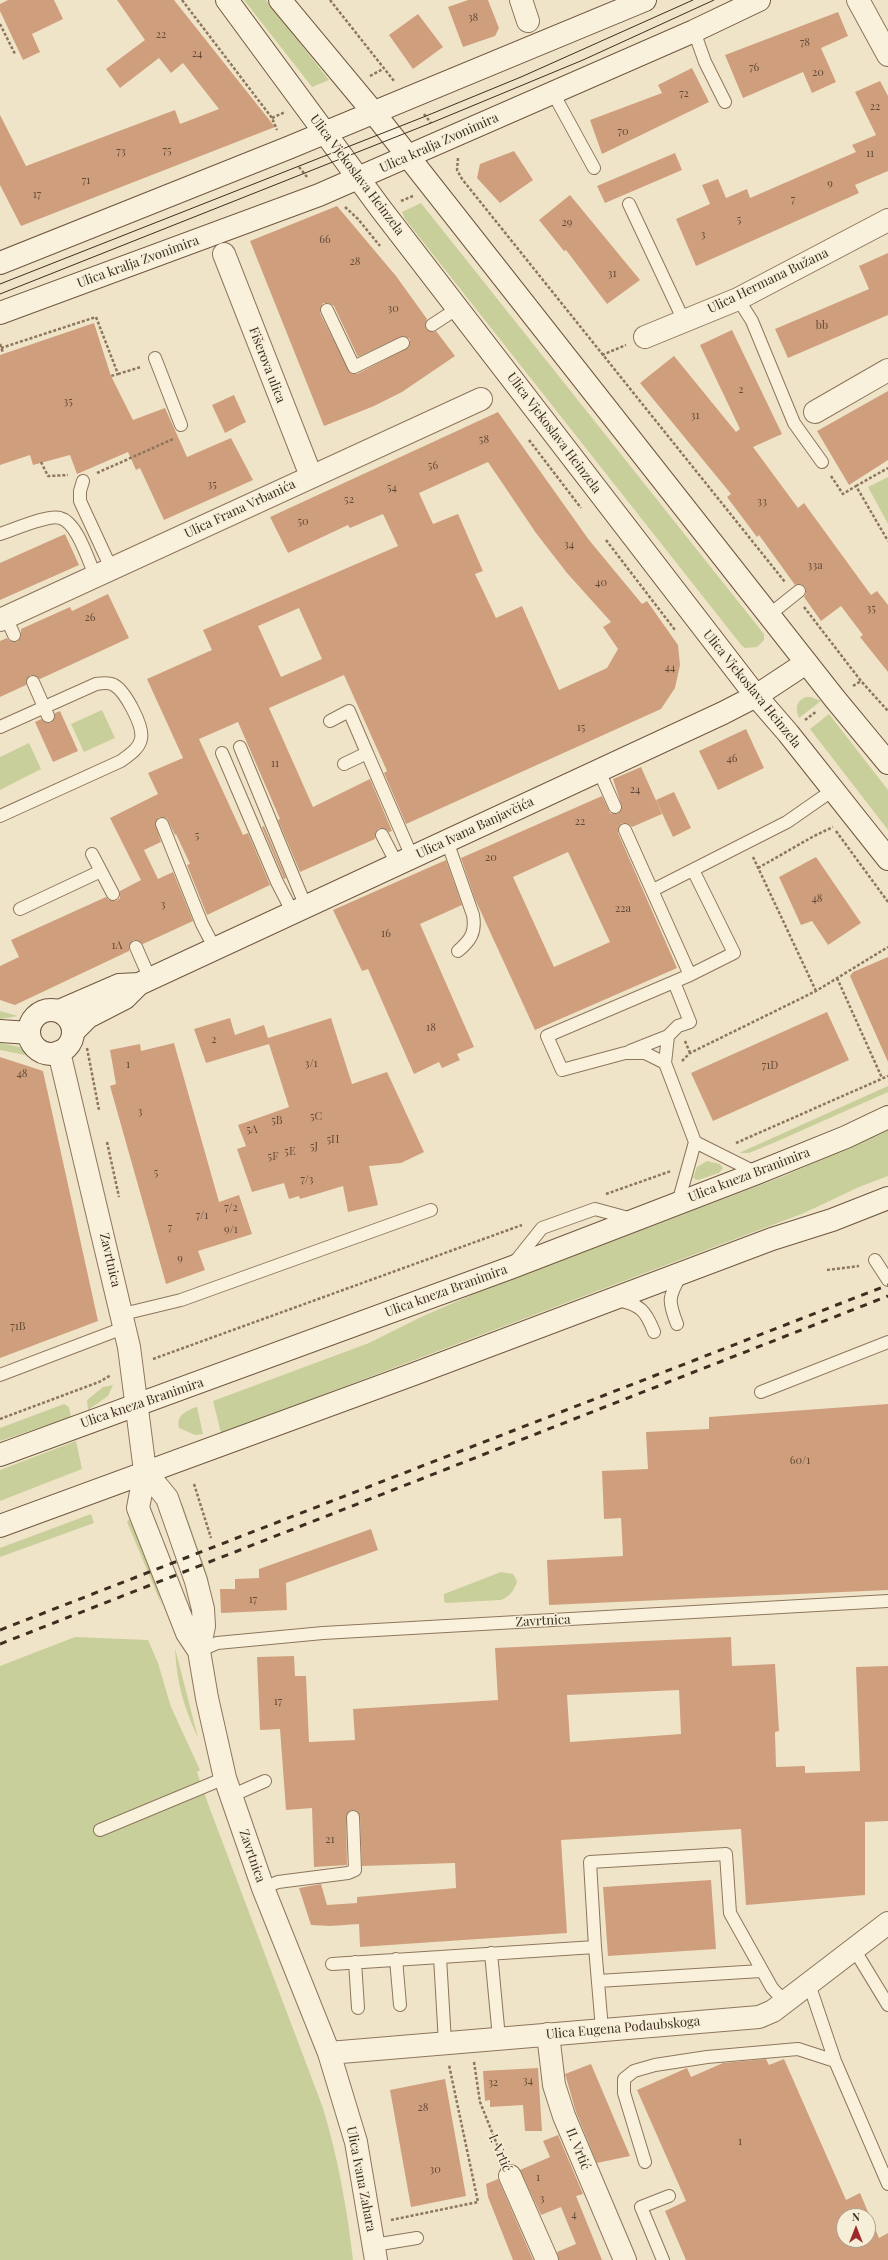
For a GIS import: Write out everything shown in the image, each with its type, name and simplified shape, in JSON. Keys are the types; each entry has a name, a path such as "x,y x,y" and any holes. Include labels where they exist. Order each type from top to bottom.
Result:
{"main road":[{"name":"Ulica Vjekoslava Heinzela","path":"227,0 326,132 358,179 756,696 888,860"},
{"path":"280,0 374,113 806,663 888,763"},
{"path":"521,0 528,21"},
{"path":"0,263 374,113 645,0"},
{"name":"Ulica kralja Zvonimira","path":"0,313 299,203 358,179 407,156 694,31 759,0"},
{"path":"858,0 888,55"},
{"name":"Ulica Hermana Bužana","path":"645,337 738,299 888,220"},
{"name":"Fišerova ulica","path":"224,254 311,476"},
{"path":"815,412 888,370"},
{"name":"Ulica Frana Vrbanića","path":"7,624 103,571 481,399"},
{"name":"Ulica Ivana Banjavčića","path":"59,1011 119,985 144,981 599,771 738,706 806,663"},
{"name":"Ulica Ivana Banjavčića","path":"80,1037 88,1017 125,998 144,981"},
{"path":"52,1010 59,1011 70,1020 80,1037 59,1052 48,1054 38,1050 31,1040 29,1032 30,1026 38,1014 52,1010"},
{"path":"0,1031 29,1032"},
{"name":"Zavrtnica","path":"59,1052 124,1321 137,1405 145,1471 138,1508 187,1633 199,1651"},
{"name":"Ulica kneza Branimira","path":"0,1455 510,1268 757,1173 846,1137 888,1117"},
{"path":"0,1526 145,1471 682,1274 772,1239 832,1220 888,1198"},
{"name":"Zavrtnica","path":"145,1471 167,1498 196,1581 203,1609 204,1626 199,1651 207,1698 228,1787 263,1888 329,2053"},
{"name":"Ulica Eugena Podaubskoga","path":"329,2053 758,2017 773,2011 888,1923"},
{"name":"II. Vrtić","path":"548,2034 554,2085 564,2116 625,2260"},
{"name":"Ulica Ivana Zahara","path":"329,2053 356,2142 375,2253"},
{"name":"I. Vrtić","path":"510,2176 547,2260"}],"lane":[{"path":"694,31 706,62 725,102"},
{"path":"553,93 594,168"},
{"path":"629,204 684,321"},
{"path":"738,299 752,321 794,423 822,462"},
{"path":"432,325 458,308"},
{"path":"327,310 354,367 403,343"},
{"path":"156,360 181,425"},
{"path":"83,481 80,491 80,501 103,571"},
{"path":"0,534 59,517 67,521 103,571"},
{"path":"769,615 794,589"},
{"path":"33,682 46,711"},
{"path":"0,727 46,711 96,684 113,684 124,692 141,730 142,738 138,747 121,761 0,816"},
{"path":"330,721 349,711 367,753 405,861"},
{"path":"240,747 299,910"},
{"path":"222,753 277,882 299,910"},
{"path":"344,764 367,753"},
{"path":"599,771 615,807"},
{"path":"653,890 800,814 833,790"},
{"path":"162,824 202,924 214,949"},
{"path":"625,830 690,975"},
{"path":"382,836 405,861"},
{"path":"447,841 473,914 474,924 471,938 458,951"},
{"path":"92,854 113,894"},
{"path":"674,982 690,1022 678,1026 668,1036 625,1053 562,1070 547,1036 690,975 734,954 693,870"},
{"path":"20,909 101,871"},
{"path":"136,947 144,981"},
{"path":"668,1036 665,1063 694,1142 678,1203"},
{"path":"625,1053 645,1053 665,1063"},
{"path":"694,1142 757,1173"},
{"path":"0,1375 124,1321 431,1210"},
{"path":"875,1260 888,1280"},
{"path":"677,1324 670,1305 673,1288 682,1274"},
{"path":"612,1300 634,1303 646,1314 654,1332"},
{"path":"761,1392 888,1342"},
{"name":"Zavrtnica","path":"199,1651 217,1643 323,1633 888,1601"},
{"path":"100,1830 228,1787 265,1781"},
{"path":"263,1888 278,1882 348,1873 355,1870 353,1817"},
{"path":"602,2029 590,1862 726,1854 730,1913 772,1988 785,2002"},
{"path":"332,1964 596,1946"},
{"path":"854,1949 888,2005"},
{"path":"491,1953 499,2038"},
{"path":"440,1957 445,2043"},
{"path":"396,1959 400,2005"},
{"path":"355,1962 358,2008"},
{"path":"598,1981 761,1970"},
{"path":"809,1984 835,2061 888,2184"},
{"path":"645,2162 624,2093 624,2079 634,2072 655,2064 707,2056 798,2049 835,2061"},
{"path":"664,2260 641,2207 669,2196"},
{"path":"375,2253 417,2238"}],"path":[{"path":"182,0 272,118 288,111"},
{"path":"330,0 392,79 398,83"},
{"path":"0,24 15,54"},
{"path":"458,158 457,170 462,179 577,321 602,355 794,589"},
{"path":"458,180 462,179"},
{"path":"399,202 416,195"},
{"path":"344,206 358,219"},
{"path":"3,353 0,346 96,317 118,374"},
{"path":"602,355 645,337"},
{"path":"111,376 156,360"},
{"path":"83,481 92,475 174,439 181,425"},
{"path":"41,462 48,476 70,475"},
{"path":"822,462 842,494 888,468"},
{"path":"856,486 888,541"},
{"path":"803,606 861,681 888,711"},
{"path":"853,686 861,681"},
{"path":"803,722 819,710"},
{"path":"829,822 888,902"},
{"path":"758,868 814,836 833,828"},
{"path":"746,842 816,991"},
{"path":"680,1062 690,1053 816,991 888,947"},
{"path":"837,978 882,1078"},
{"path":"80,1037 99,1110"},
{"path":"107,1142 119,1197"},
{"path":"827,1270 859,1266"},
{"path":"0,1419 99,1382 114,1373"},
{"path":"194,1484 211,1538"},
{"name":"I. Vrtić","path":"472,2041 480,2102 510,2176"},
{"path":"389,2220 478,2202 445,2043"}],"green space":[{"path":"244,0 266,0 329,80 312,87"},
{"path":"421,203 764,634 764,640 757,647 745,648 742,646 405,219 402,212"},
{"path":"888,477 888,524 868,487"},
{"path":"806,697 811,697 821,701 799,718 797,705"},
{"path":"102,710 115,738 84,752 71,724"},
{"path":"829,714 888,790 888,830 810,729"},
{"path":"29,743 41,769 0,790 0,757"},
{"path":"0,1011 18,1016 0,1019"},
{"path":"0,1043 20,1047 30,1056 0,1050"},
{"path":"888,1086 888,1092 749,1153 739,1153"},
{"path":"888,1130 888,1176 859,1187 804,1213 221,1433 213,1401 369,1343 421,1317 476,1293 784,1176"},
{"path":"707,1161 720,1164 723,1168 719,1173 698,1180 693,1178 697,1167"},
{"path":"113,1385 108,1396 88,1410 87,1400 103,1387"},
{"path":"64,1404 69,1407 71,1417 0,1441 0,1428"},
{"path":"196,1407 203,1434 195,1435 179,1428 178,1424 180,1417 183,1414"},
{"path":"76,1441 82,1469 0,1501 0,1470"},
{"path":"182,1503 207,1574 209,1583 178,1504"},
{"path":"91,1514 94,1523 0,1557 0,1548"},
{"path":"129,1519 142,1538 147,1549 162,1606 127,1522"},
{"path":"501,1572 513,1574 517,1581 513,1590 504,1599 446,1603 444,1601 444,1594"},
{"path":"75,1637 148,1640 158,1663 171,1707 200,1770 197,1772 210,1809 323,2108 341,2183 353,2260 0,2260 0,1666"},
{"path":"175,1648 198,1738 188,1715 179,1683"}],"building":[{"path":"8,0 54,0 63,19 32,34 40,52 23,60 0,11 0,4"},
{"path":"117,0 174,0 275,127 21,226 0,185 0,115 26,166 175,110 180,124 219,109 183,63 171,73 159,58 120,88 106,69 145,40"},
{"path":"468,0 488,0 499,28 495,36 463,47 448,7"},
{"path":"838,12 848,36 821,48 836,82 812,93 803,72 743,98 725,55"},
{"path":"418,14 443,47 413,69 389,35"},
{"path":"692,68 709,102 602,154 590,120 662,93 658,85"},
{"path":"880,81 888,96 888,171 855,185 859,193 696,266 676,219 710,204 702,185 718,179 726,198 747,189 750,198 856,152 852,145 876,135 855,92"},
{"path":"514,151 533,180 500,203 477,178 480,164"},
{"path":"675,153 682,170 605,203 597,186"},
{"path":"570,195 640,280 607,304 566,250 564,251 539,220"},
{"path":"337,206 396,276 427,319 425,325 426,329 432,332 436,331 455,356 402,392 374,406 324,426 250,241","holes":["323,303 328,303 334,306 358,357 403,336 410,339 409,347 357,374 350,373 320,313"]},
{"path":"888,253 888,315 788,358 775,329 869,289 859,266"},
{"path":"94,323 111,376 133,420 165,408 187,457 231,438 253,480 164,520 140,468 136,470 128,452 77,474 70,455 33,465 30,455 0,465 0,355"},
{"path":"732,330 782,434 753,447 798,508 804,503 871,595 877,591 888,605 888,672 860,637 863,635 841,606 821,621 804,597 806,593 805,587 801,584 795,585 759,535 757,537 727,497 731,494 640,383 674,356 736,432 740,429 700,345"},
{"path":"888,391 888,460 849,485 817,431"},
{"path":"234,395 246,422 225,433 212,405"},
{"path":"498,412 589,540 642,604 647,601 678,645 680,665 675,688 661,709 406,824 384,773 387,771 344,675 269,708 313,807 370,779 392,831 389,832 386,829 379,828 376,831 375,839 300,872 278,820 280,819 238,722 199,739 243,835 248,833 270,885 207,915 187,865 190,864 176,834 175,835 167,818 159,817 155,823 161,842 144,850 158,879 173,872 193,921 143,944 137,940 133,940 129,946 129,951 15,1005 0,1000 0,966 19,957 11,940 106,897 109,900 116,901 120,898 120,891 141,880 110,818 158,794 148,773 183,758 147,679 212,650 203,630 398,546 383,514 350,528 348,525 288,553 270,517","holes":["488,462 536,533 567,573 611,622 603,627 618,649 607,668 559,690 522,606 496,618 475,574 483,571 458,514 433,524 419,493","299,608 322,659 281,677 258,626"]},
{"path":"65,534 79,565 0,600 0,563"},
{"path":"108,594 129,638 40,679 34,675 30,675 26,681 26,685 0,697 0,641 7,638 10,641 17,642 21,636 21,629 70,607 72,611"},
{"path":"60,711 78,751 53,762 35,722 41,719 47,723 51,723 55,717 55,713"},
{"path":"746,729 764,768 718,790 699,751"},
{"path":"641,767 662,814 632,827 629,824 622,823 619,826 618,833 677,968 535,1030 475,899 461,858 602,796 610,813 618,814 622,807 613,779","holes":["568,852 610,942 554,967 513,877"]},
{"path":"674,792 691,828 673,837 656,800"},
{"path":"264,826 286,878 284,879 262,827"},
{"path":"816,857 861,923 828,945 812,921 801,925 779,877"},
{"path":"446,860 462,905 420,924 474,1047 457,1054 460,1060 442,1068 439,1062 414,1074 368,969 362,971 333,910"},
{"path":"888,957 888,1062 850,976 853,972"},
{"path":"827,1012 849,1060 713,1121 691,1073"},
{"path":"230,1018 235,1035 264,1025 268,1038 331,1018 352,1084 387,1072 424,1152 401,1163 369,1166 378,1205 348,1212 343,1186 300,1199 299,1196 289,1199 284,1183 252,1192 237,1149 246,1146 238,1125 289,1107 269,1044 206,1063 194,1029"},
{"path":"174,1043 219,1202 239,1195 252,1234 198,1251 205,1270 166,1284 110,1086 116,1084 110,1050 140,1044 141,1051"},
{"path":"0,1057 43,1071 98,1321 0,1358"},
{"path":"888,1404 888,1590 549,1605 547,1560 623,1556 621,1518 604,1519 602,1471 648,1469 646,1432 709,1429 709,1417"},
{"path":"371,1529 378,1550 286,1583 287,1610 221,1613 220,1589 235,1589 235,1579 259,1578 259,1569"},
{"path":"731,1637 732,1666 775,1664 779,1731 775,1732 776,1767 805,1766 805,1773 860,1771 856,1667 888,1666 888,1821 865,1822 865,1895 746,1905 741,1829 561,1840 567,1933 360,1947 359,1924 330,1926 311,1925 299,1888 321,1884 327,1905 357,1903 357,1897 456,1888 455,1863 362,1866 360,1816 357,1811 353,1810 349,1811 346,1817 347,1865 314,1867 312,1808 286,1810 280,1729 260,1730 257,1657 294,1656 295,1676 306,1676 309,1742 355,1740 353,1709 498,1700 495,1648","holes":["679,1690 681,1734 570,1742 567,1695"]},
{"path":"711,1880 716,1949 608,1956 603,1887"},
{"path":"766,2059 769,2065 784,2059 846,2200 860,2193 866,2208 836,2208 836,2248 876,2248 876,2231 879,2238 888,2233 888,2260 686,2260 665,2211 686,2201 637,2090 687,2068 691,2077 723,2063"},
{"path":"591,2064 630,2156 597,2163 576,2112 565,2074"},
{"path":"538,2068 542,2131 525,2131 523,2105 490,2107 490,2100 485,2101 483,2071"},
{"path":"445,2079 466,2196 411,2207 390,2090"},
{"path":"558,2135 583,2194 576,2196 602,2260 559,2260 557,2252 576,2244 561,2207 541,2215 520,2170 550,2157 543,2141"},
{"path":"498,2179 533,2260 513,2260 488,2197 486,2184"}],"tram line":[{"path":"0,284 426,116 521,77 693,0"},
{"path":"0,294 431,123 583,60 714,0"}],"railway":[{"path":"0,1630 888,1285"},
{"path":"0,1644 888,1296"}]}
